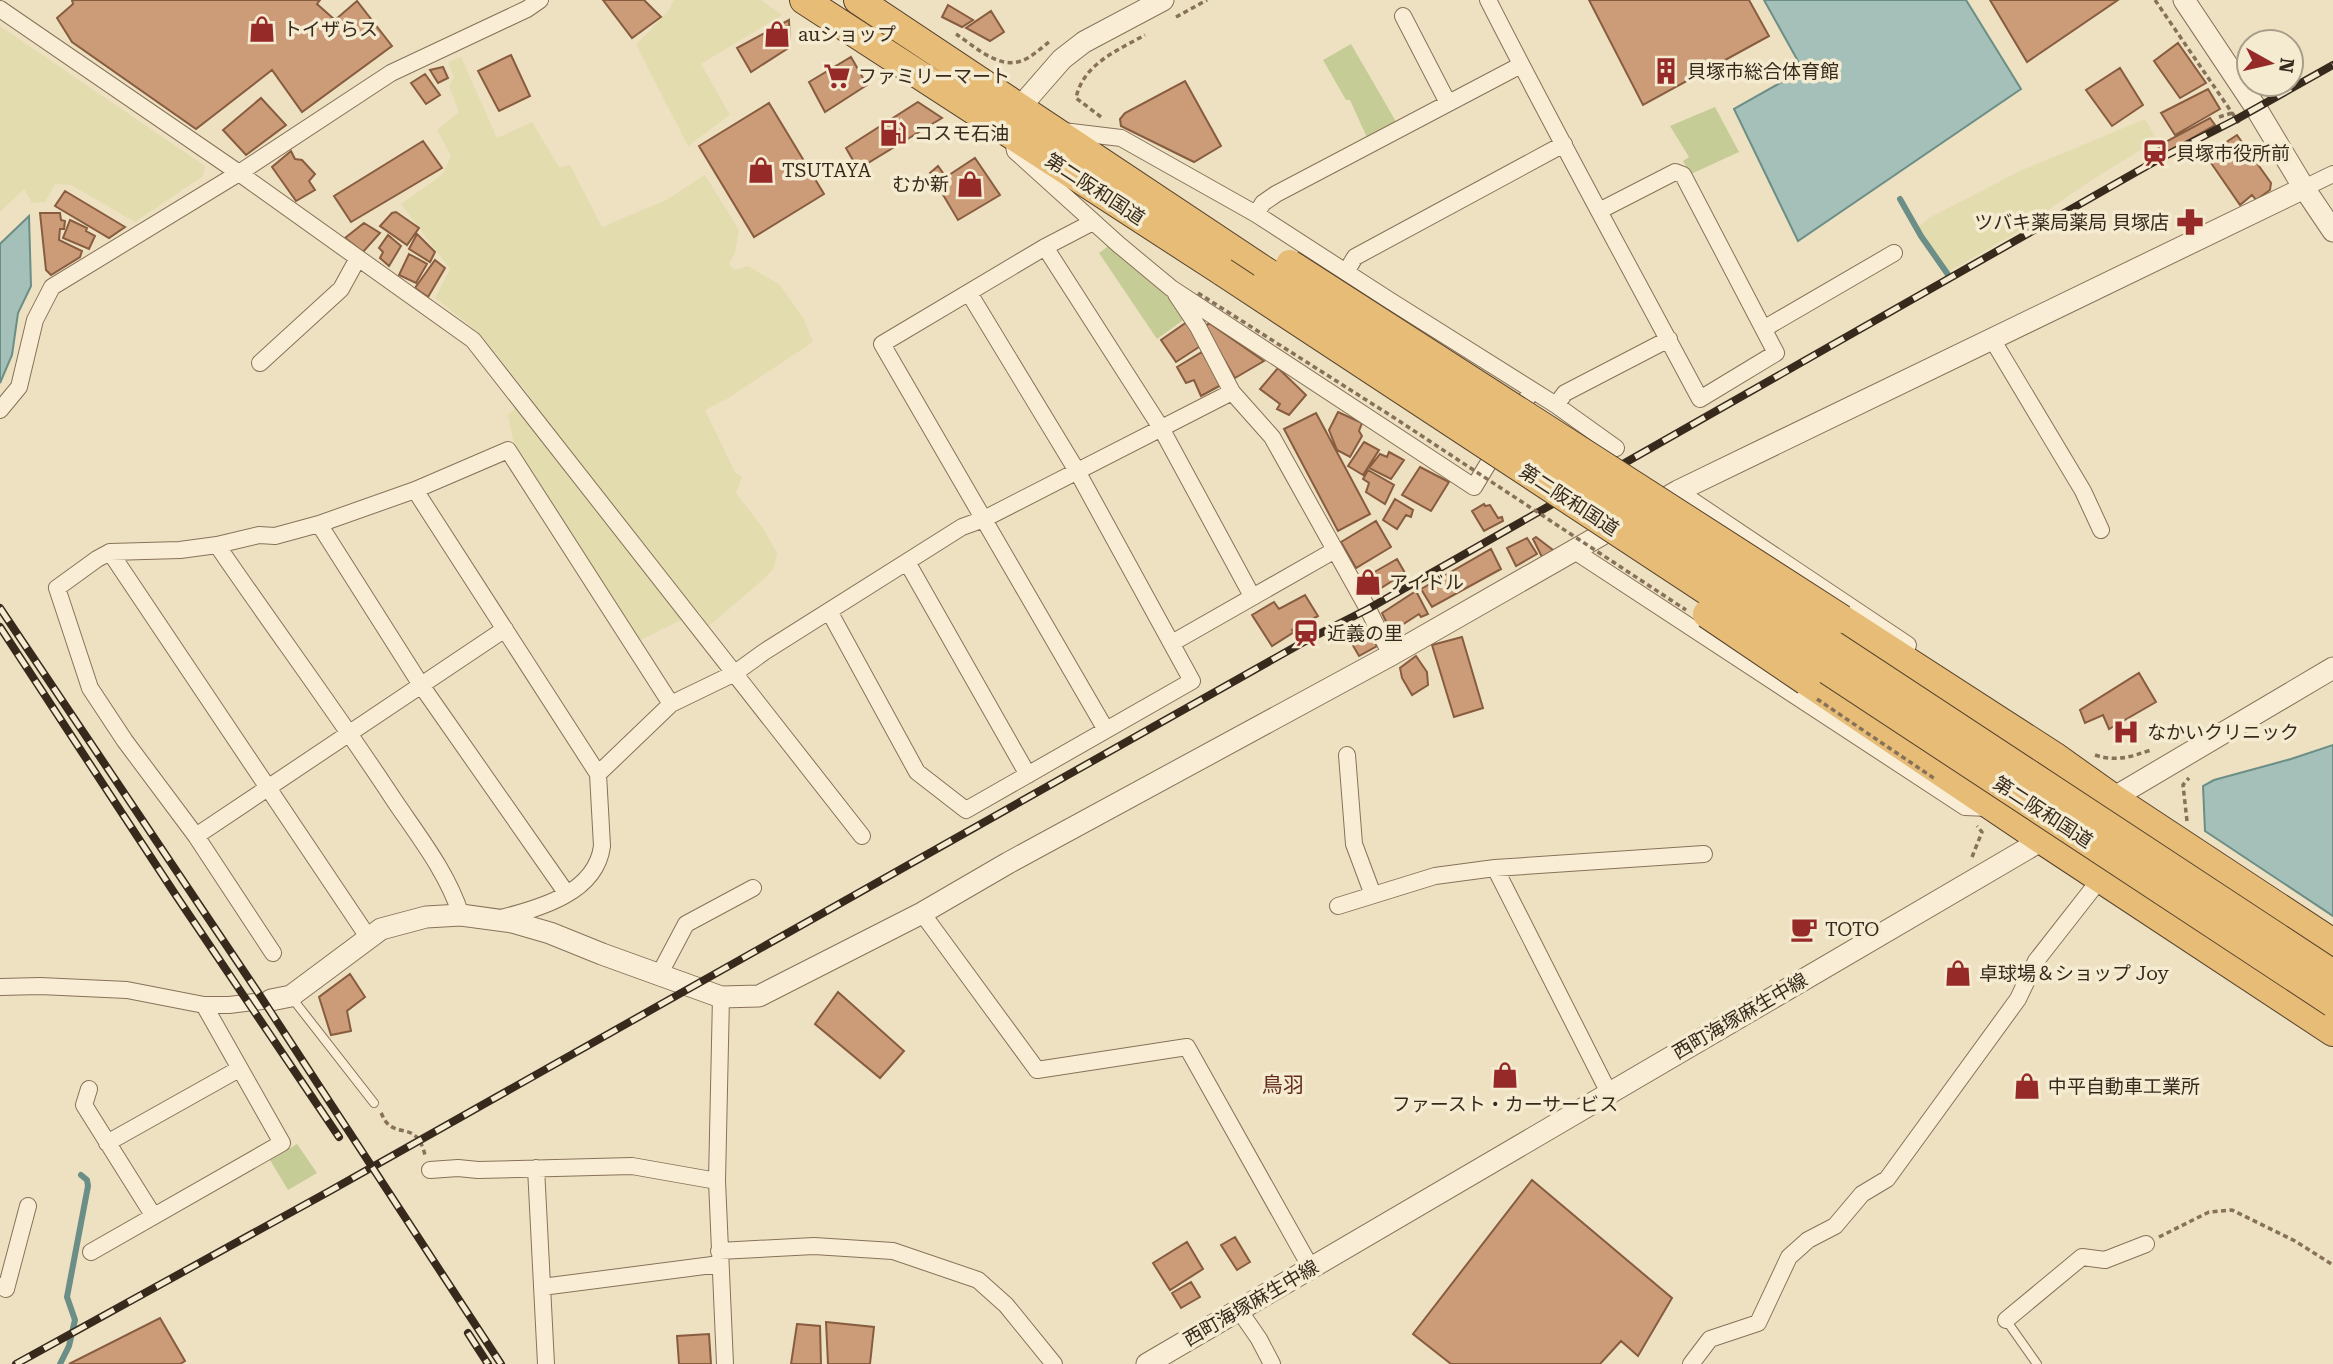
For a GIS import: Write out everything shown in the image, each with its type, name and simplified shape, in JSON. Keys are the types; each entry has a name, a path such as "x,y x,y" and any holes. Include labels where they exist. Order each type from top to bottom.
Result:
{"highway":[{"name":"第二阪和国道","path":"804,0 1122,206 1211,283 2333,1003"},
{"name":"第二阪和国道","path":"858,0 1203,229 1272,264 2333,974"},
{"path":"1272,264 1842,619 2054,756 2333,943"},
{"path":"1211,283 1808,688 1986,817 2042,840 2333,1032"}],"street":[{"path":"0,410 19,387 35,320 52,286 239,173 391,73 527,9 540,0"},
{"path":"1163,0 1084,42 1062,59 1021,106 1011,133 1016,151 1093,222 1171,288 1474,487 1532,390"},
{"path":"1488,0 1521,65 1599,211 1669,339 1700,398 1776,353 1683,174 1675,172 1599,211"},
{"path":"2184,0 2333,231"},
{"path":"0,9 239,173 473,340 863,836"},
{"path":"1403,16 1448,103"},
{"path":"1256,214 1263,203 1276,194 1521,65"},
{"path":"1057,130 1121,138 1256,214 1556,405 1616,449"},
{"path":"1346,272 1355,257 1564,144"},
{"path":"0,987 127,990 204,1005 229,1005 281,998 381,929 426,917 461,915 550,933 721,997 759,996 922,913 1008,863 1391,655 1678,491 2333,174"},
{"path":"1093,222 1045,247 882,344 1106,730"},
{"path":"1045,247 1161,428 1252,596"},
{"path":"1765,328 1894,253"},
{"path":"260,363 341,289 358,258"},
{"path":"1171,288 1198,327 1232,392 1272,437 1391,655"},
{"path":"829,611 918,772 966,810 1192,681 1077,471 969,293"},
{"path":"1556,405 1565,393 1669,339"},
{"path":"1992,339 2083,491 2101,530"},
{"path":"598,774 671,704 735,673 962,527 984,519 1232,392"},
{"path":"273,953 196,836 125,741 90,688 57,589 97,559 110,552 180,550 259,535 275,536 319,524 415,490 508,450 671,704"},
{"path":"415,490 598,774 601,855 592,873 568,894 525,912 496,920"},
{"path":"1678,491 2032,729 2054,756"},
{"path":"319,524 421,685 568,894"},
{"path":"217,544 281,639 350,732 449,882 461,915"},
{"path":"1172,643 1335,550"},
{"path":"1573,550 1965,807 1986,817"},
{"path":"110,552 368,937"},
{"path":"908,562 1028,775"},
{"path":"196,836 505,629"},
{"name":"西町海塚麻生中線","path":"1147,1364 2333,668"},
{"path":"1347,755 1354,844 1373,895"},
{"path":"1338,906 1434,876 1495,868 1704,854"},
{"path":"1495,868 1609,1093"},
{"path":"1691,1364 1710,1339 1758,1323 1789,1257 1808,1240 1835,1226 1862,1194 1887,1179 2018,999 2036,961 2101,878"},
{"path":"718,887 726,902"},
{"path":"659,975 686,924 753,888"},
{"path":"922,913 1037,1070 1187,1047 1311,1268"},
{"path":"721,997 717,1181 725,1364"},
{"path":"91,1252 282,1143 204,1005"},
{"path":"107,1143 239,1069"},
{"path":"89,1089 83,1105 153,1216"},
{"path":"430,1170 632,1166 717,1181"},
{"path":"536,1168 546,1364"},
{"path":"0,1286 6,1289 27,1206"},
{"path":"2006,1320 2082,1257 2105,1260 2146,1244"},
{"path":"542,1287 719,1257 814,1246 893,1251 978,1280 1006,1305 1054,1364"},
{"path":"1240,1310 1272,1364"}],"lane":[{"path":"281,998 374,1103"},
{"path":"2006,1320 2037,1364"}],"path":[{"path":"1164,23 1207,0"},
{"path":"2155,0 2244,130"},
{"path":"1108,123 1076,98 1078,88 1088,72 1105,57 1153,30"},
{"path":"953,33 998,61 1023,61 1039,49"},
{"path":"2219,117 2232,113"},
{"path":"1211,283 1393,417 1696,617"},
{"path":"1808,688 1935,779"},
{"path":"2091,754 2109,760 2124,759 2154,749"},
{"path":"1970,862 1986,817"},
{"path":"374,1103 386,1123 413,1133 419,1140 430,1170"},
{"path":"2146,1244 2209,1212 2232,1210 2295,1241 2333,1265"}],"shaded area":[{"path":"674,0 761,0 782,15 701,64 730,115 688,146 636,45 668,11"},
{"path":"0,26 205,166 203,176 135,222 71,185 55,184 45,202 32,203 24,189 0,212"},
{"path":"461,57 497,138 532,122 559,167 570,165 602,227 666,200 705,175 739,230 735,253 729,264 734,270 748,266 780,285 804,319 813,342 727,399 705,410 735,472 742,477 736,493 763,528 777,553 774,568 766,577 708,627 699,611 637,642 514,445 508,415 529,395 479,333 435,298 450,269 401,204 442,175 451,156 437,130 459,112 449,86 454,77 448,62"},
{"path":"2145,119 2157,140 2089,182 2051,208 2040,219 1948,272 1918,227 1929,218 2020,171"}],"green space":[{"path":"1351,44 1398,125 1369,142 1350,100 1346,100 1323,60"},
{"path":"1715,107 1739,152 1691,174 1683,161 1689,157 1670,126"},
{"path":"1113,243 1170,289 1189,316 1157,339 1099,253"},
{"path":"297,1144 317,1173 288,1190 270,1160"}],"water":[{"path":"1764,0 1966,0 2021,89 1798,241 1734,109 1803,70"},
{"path":"29,216 31,286 18,313 12,355 0,383 0,244"},
{"path":"2333,745 2333,916 2205,831 2203,786 2214,780"}],"building":[{"path":"72,0 320,0 317,4 335,20 357,1 392,46 302,112 272,70 196,129 72,42 57,18 73,4"},
{"path":"603,0 644,0 661,17 632,38"},
{"name":"貝塚市総合体育館","path":"1589,0 1749,0 1769,36 1643,105"},
{"path":"1990,0 2118,0 2027,62"},
{"path":"948,5 973,20 962,27 942,17"},
{"path":"991,11 1004,32 990,41 966,28"},
{"name":"auショップ","path":"789,20 790,47 751,72 737,48"},
{"path":"2178,43 2206,83 2180,98 2154,61"},
{"path":"511,55 530,96 499,111 478,71"},
{"path":"851,57 867,85 825,112 809,82"},
{"path":"443,67 448,78 438,83 430,70"},
{"path":"2120,68 2143,105 2112,126 2086,90"},
{"path":"425,74 440,95 426,104 411,83"},
{"path":"1185,81 1221,146 1194,162 1121,126 1120,119 1125,113"},
{"path":"2208,89 2220,109 2175,135 2161,113"},
{"path":"261,98 286,125 246,155 223,130"},
{"name":"コスモ石油","path":"918,102 942,118 858,169 846,148"},
{"name":"TSUTAYA","path":"769,103 824,194 754,237 699,146"},
{"path":"2210,118 2215,125 2164,154 2158,146"},
{"path":"2237,135 2271,183 2270,190 2256,200 2252,195 2240,205 2209,160 2214,156 2211,152"},
{"path":"423,141 442,168 351,222 334,196"},
{"path":"291,151 295,159 302,160 315,174 309,181 315,190 296,201 272,167"},
{"path":"975,158 1000,195 958,220 930,173 938,166 946,177"},
{"path":"65,191 125,227 109,238 55,206"},
{"path":"396,212 419,228 407,245 380,226"},
{"path":"40,213 60,213 61,220 65,221 64,229 60,229 59,240 82,251 80,257 51,275 46,270"},
{"path":"70,220 87,228 86,231 95,236 89,249 63,238"},
{"path":"364,223 380,233 363,252 345,238"},
{"path":"417,234 435,252 430,262 409,249"},
{"path":"388,235 401,246 389,266 380,258 383,252 379,248"},
{"path":"409,254 427,264 416,283 399,275"},
{"path":"435,260 445,268 428,297 415,288"},
{"path":"1187,322 1202,345 1176,362 1161,340"},
{"path":"1209,323 1264,361 1235,378 1205,327"},
{"path":"1202,352 1221,385 1201,396 1194,380 1186,383 1177,367"},
{"path":"1278,368 1306,395 1289,415 1277,409 1280,404 1260,389"},
{"path":"1338,412 1362,423 1359,431 1362,436 1350,457 1337,450 1329,430"},
{"path":"1316,413 1370,514 1338,531 1284,429"},
{"path":"1364,442 1379,450 1363,475 1348,466"},
{"path":"1389,452 1404,460 1391,479 1369,468 1380,454 1387,457"},
{"path":"1420,467 1449,482 1431,511 1402,495"},
{"path":"1368,470 1394,485 1385,504 1366,492 1369,483 1363,479"},
{"path":"1395,499 1413,510 1411,517 1406,515 1397,529 1383,520"},
{"path":"1484,504 1490,505 1503,521 1484,531 1472,511"},
{"path":"1376,521 1391,547 1356,568 1341,542"},
{"path":"1536,537 1557,553 1543,559 1533,539"},
{"path":"1527,538 1537,554 1516,566 1507,548"},
{"path":"1491,549 1501,569 1432,607 1421,589"},
{"path":"1397,559 1405,573 1373,593 1364,578"},
{"path":"1416,591 1428,614 1421,617 1419,614 1391,632 1382,613"},
{"path":"1305,595 1318,616 1292,630 1294,632 1272,646 1252,615 1274,602 1279,609"},
{"path":"1365,624 1377,646 1359,656 1347,635"},
{"path":"1462,637 1483,708 1454,717 1432,645"},
{"path":"1416,656 1427,672 1428,685 1412,695 1402,678 1400,668"},
{"path":"2139,673 2156,702 2109,729 2103,715 2085,723 2080,710"},
{"path":"350,974 365,997 347,1011 351,1031 331,1035 319,997"},
{"path":"838,992 904,1051 880,1078 815,1024"},
{"path":"1532,1180 1672,1298 1638,1356 1621,1341 1600,1364 1451,1364 1413,1334"},
{"path":"1235,1237 1250,1262 1237,1270 1221,1245"},
{"path":"1187,1242 1203,1269 1170,1290 1153,1263"},
{"path":"1191,1282 1200,1297 1181,1308 1172,1293"},
{"path":"160,1318 185,1361 180,1364 69,1364"},
{"path":"826,1322 874,1327 870,1364 828,1364"},
{"path":"797,1324 820,1326 821,1364 791,1364"},
{"path":"709,1334 711,1364 679,1364 677,1336"}],"waterway":[{"path":"1900,199 1921,236 1949,276"},
{"path":"60,1364 69,1346 75,1320 67,1297 88,1186 87,1180 81,1175"}],"railway":[{"path":"16,1364 328,1192 1309,639 1368,609 2159,159 2333,65"},
{"path":"0,608 257,991 501,1364"},
{"path":"0,627 339,1137"},
{"path":"468,1333 488,1364"}],"place":[{"name":"トイザらス","path":"262,29"},
{"name":"auショップ","path":"777,34"},
{"name":"貝塚市総合体育館","path":"1666,71"},
{"name":"ファミリーマート","path":"837,76"},
{"name":"コスモ石油","path":"893,133"},
{"name":"貝塚市役所前","path":"2155,153"},
{"name":"TSUTAYA","path":"761,170"},
{"name":"むか新","path":"970,184"},
{"name":"ツバキ薬局薬局 貝塚店","path":"2190,222"},
{"name":"アイドル","path":"1368,582"},
{"name":"近義の里","path":"1306,633"},
{"name":"なかいクリニック","path":"2126,732"},
{"name":"TOTO","path":"1804,929"},
{"name":"卓球場＆ショップ Joy","path":"1958,973"},
{"name":"ファースト・カーサービス","path":"1505,1075"},
{"name":"中平自動車工業所","path":"2027,1086"}],"district":[{"name":"鳥羽","path":"1283,1085"}]}
